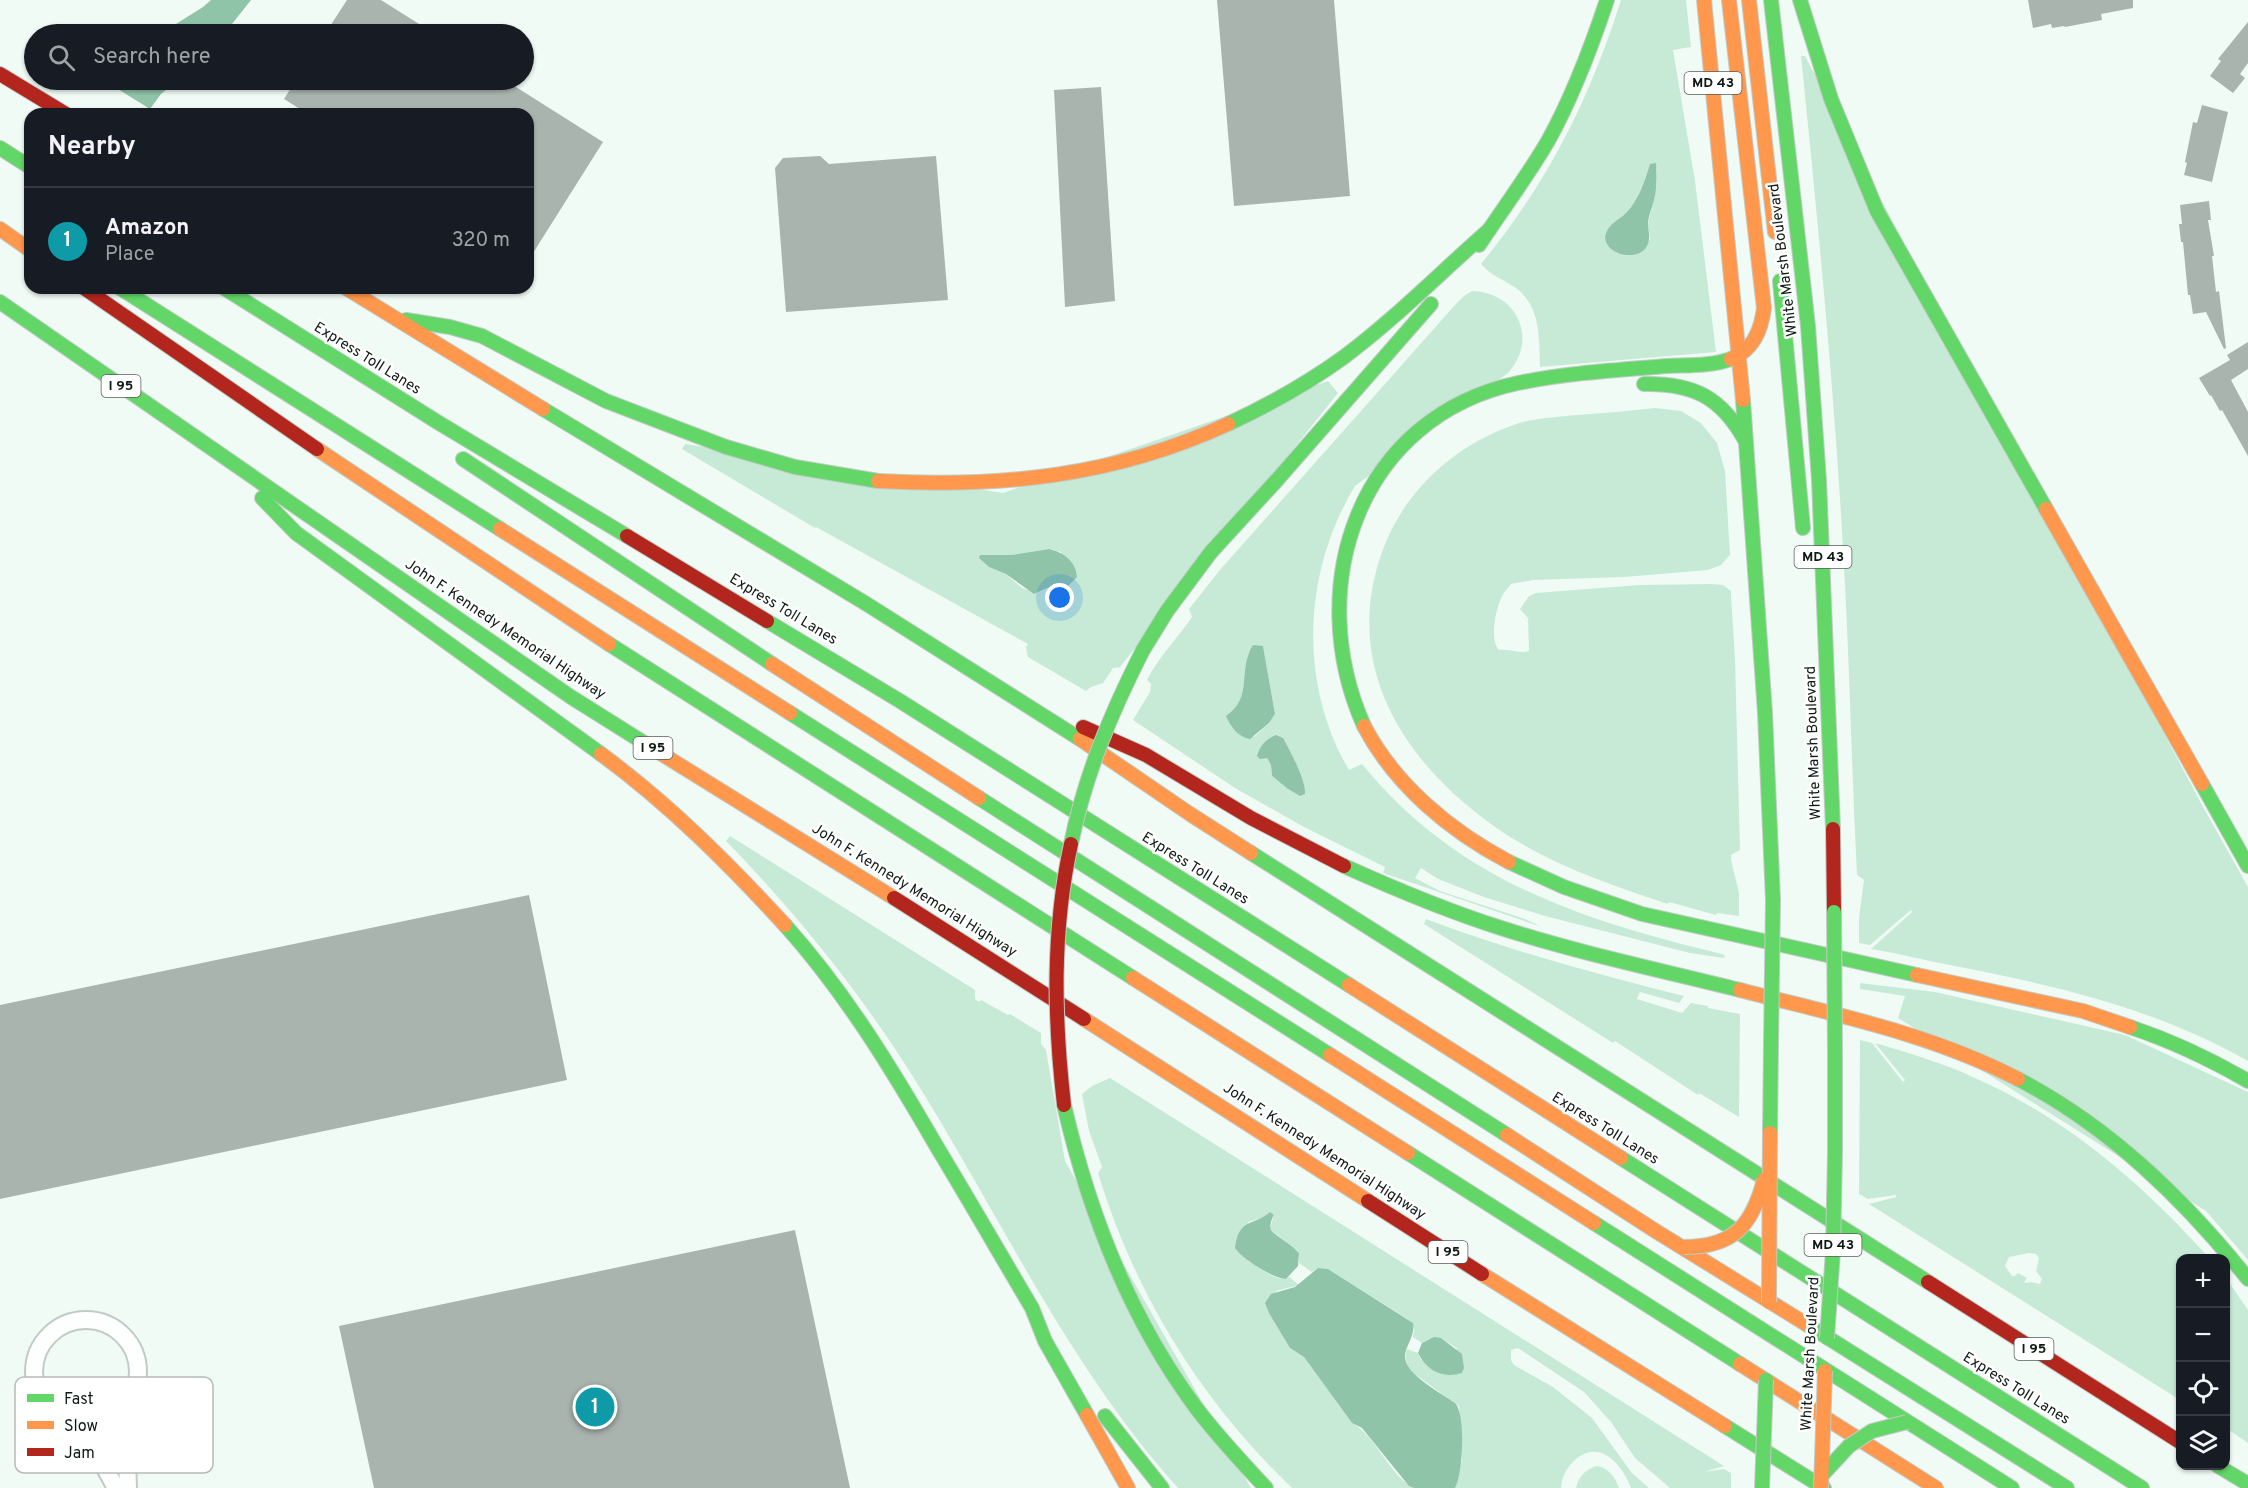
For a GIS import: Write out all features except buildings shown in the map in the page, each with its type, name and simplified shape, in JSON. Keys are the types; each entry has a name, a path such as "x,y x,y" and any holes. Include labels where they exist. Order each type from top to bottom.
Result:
{"highway":[{"path":"1266,1488 1233,1454 1195,1407 1169,1371 1141,1324 1113,1267 1093,1214 1075,1155 1064,1105 1056,1037 1054,993 1056,936 1062,885 1073,828 1094,755 1115,702 1143,650 1172,604 1210,552 1277,480 1460,272 1539,155 1558,122 1585,62 1607,0"},
{"name":"MD 43","path":"1704,0 1747,445 1765,713 1773,900 1767,1340"},
{"path":"1729,0 1764,309 1763,326 1746,351 1727,361 1605,371 1515,382 1493,388 1442,413 1422,426 1402,446 1368,489 1352,526 1338,616 1341,650 1349,685 1371,740 1390,765 1445,820 1490,852 1557,883 1642,914 1864,964 2039,1000 2110,1019 2190,1049 2248,1081"},
{"path":"1749,0 1776,242"},
{"name":"White Marsh Boulevard","path":"1771,0 1809,326 1820,480 1832,781 1829,911 1835,1152 1833,1251 1825,1371 1822,1484"},
{"path":"1800,0 1831,99 1877,211 2248,866"},
{"path":"0,74 24,89"},
{"path":"26,90 56,108"},
{"path":"0,148 24,163"},
{"path":"0,216 21,227"},
{"path":"0,229 24,246"},
{"path":"394,318 436,324 473,333 583,390 645,418 716,444 809,471 870,480 943,485 1002,483 1064,476 1134,459 1209,433 1265,407 1322,373 1368,339 1489,230"},
{"path":"1778,264 1804,542"},
{"path":"93,294 355,474 677,688 1936,1488"},
{"path":"129,294 1653,1262 1767,1340 1825,1371 2012,1488"},
{"path":"219,294 366,394"},
{"name":"Express Toll Lanes","path":"234,294 439,423 900,701 2142,1488"},
{"name":"I 95","path":"356,294 805,566 1040,712 1190,814 2176,1439"},
{"name":"John F. Kennedy Memorial Highway","path":"0,302 571,697 904,904 1470,1266 1822,1484"},
{"path":"1626,386 1666,382 1696,390 1707,396 1731,417 1747,445"},
{"path":"1492,406 1516,398"},
{"path":"1434,438 1450,427"},
{"path":"454,453 846,714 1392,1060 1654,1230 2067,1488"},
{"path":"1342,583 1352,549 1383,492 1411,459"},
{"path":"242,470 273,512 296,533 623,770 678,816 732,867 803,945 863,1025 899,1081 1032,1308 1055,1338 1122,1440 1162,1488"},
{"path":"1040,712 1132,748 1250,818 1347,868 1466,916 1540,940 1875,1023 1930,1040 1981,1061 2054,1100 2127,1151 2176,1196 2213,1235 2248,1279"},
{"path":"1818,801 1829,911"},
{"path":"1684,1247 1705,1248 1718,1245 1730,1239 1746,1223 1763,1187 1770,1133"},
{"path":"1032,1308 1045,1341 1128,1488"},
{"path":"1762,1488 1766,1369"},
{"path":"1822,1484 1849,1446 1872,1431 1906,1422"},
{"path":"2225,1470 2248,1484"}],"street":[{"path":"34,1377 33,1367 38,1350 47,1335 62,1324 78,1319 96,1320 112,1326 126,1337 135,1352 139,1369 138,1377"},
{"path":"108,1473 116,1488"},
{"path":"128,1473 128,1488"}],"shaded area":[{"path":"211,0 251,0 232,24 176,24"},
{"path":"1621,0 1686,0 1691,47 1673,50 1695,181 1716,352 1540,367 1537,324 1530,304 1516,288 1481,264 1527,202 1546,171 1580,106 1609,37","holes":["1650,164 1657,169 1657,184 1648,224 1650,240 1605,234 1634,202"]},
{"path":"1801,56 1805,56 2202,805 2248,887 2248,1061 2176,1026 2140,1012 2066,990 1871,949 1912,912 1911,910 1870,945 1859,943 1859,918 1864,880 1857,875 1847,621 1837,452"},
{"path":"119,90 166,90 148,108"},
{"path":"1656,163 1657,177 1648,222 1647,246 1633,255 1618,253 1608,245 1605,239 1606,233 1612,224 1631,208 1641,190 1650,164"},
{"path":"1472,291 1488,293 1501,299 1511,308 1518,320 1522,332 1522,346 1517,360 1508,373 1355,486 1338,519 1325,554 1317,591 1313,628 1315,665 1321,701 1332,736 1349,770 1362,764 1394,799 1427,829 1462,855 1500,877 1579,913 1725,955 1724,958 1690,953 1545,916 1484,897 1438,879 1421,868 1415,878 1440,891 1525,919 1542,927 1383,873 1385,867 1304,827 1235,788 1133,720 1150,692 1151,684 1147,680 1152,671 1192,617 1189,609 1219,571 1464,296","holes":["1263,646 1275,714 1254,737 1236,710 1243,690 1248,654","1267,758 1296,768 1303,782 1300,796 1272,776 1271,765"]},
{"path":"1328,381 1338,393 1120,667 1113,668 1103,683 1086,691 1028,657 1026,647 1028,644 815,528 682,449 685,444 1003,493","holes":["1049,549 1061,552 1063,587 1047,588 1037,593 1022,588 1006,574 989,567 980,556 1011,555"]},
{"path":"1655,408 1681,411 1701,423 1717,443 1725,471 1730,555 1721,565 1708,570 1624,577 1533,580 1511,584 1502,596 1498,608 1494,624 1494,639 1499,650 1529,651 1528,618 1520,609 1529,596 1536,593 1639,585 1711,584 1723,585 1731,591 1740,850 1731,855 1731,860 1739,893 1739,916 1717,913 1716,915 1669,902 1668,904 1576,871 1511,838 1459,798 1430,770 1406,739 1388,706 1375,670 1370,633 1372,593 1382,552 1403,510 1432,475 1469,446 1519,423 1552,417"},
{"path":"1049,549 1068,558 1074,566 1077,577 1068,586 1047,588 1034,594 1006,574 989,567 979,558 980,555 1011,555"},
{"path":"1253,645 1263,646 1275,714 1269,723 1250,739 1235,731 1226,716 1235,709 1240,700 1248,654"},
{"path":"1276,735 1283,738 1293,758 1303,781 1305,794 1300,796 1288,789 1272,776 1271,765 1267,758 1260,759 1257,756 1264,743"},
{"path":"730,836 975,990 975,999 979,1002 981,1000 1010,1014 1041,1033 1041,1044 1046,1050 1065,1161 1251,1488 1178,1488 1138,1441 1102,1391 1035,1286 910,1072 847,981 801,923 726,841"},
{"path":"1426,919 1554,961 1684,996 1679,1003 1640,992 1637,999 1682,1013 1691,1003 1740,1014 1739,1117 1699,1093 1698,1095 1615,1041 1613,1043 1424,924"},
{"path":"1860,983 1935,992 2125,1035 2248,1092 2248,1260 2206,1211 1898,1018 1905,996 1860,989"},
{"path":"1860,1040 1872,1043 1903,1082 1905,1080 1875,1043 1963,1073 2008,1094 2041,1113 2072,1133 2130,1179 2205,1254 2176,1254 2176,1397 1869,1204 1896,1197 1896,1195 1868,1199 1859,1194","holes":["2029,1253 2036,1254 2039,1258 2036,1271 2042,1279 2040,1284 2024,1283 2027,1278 2018,1273 2012,1276 2005,1266 2009,1257"]},
{"path":"1110,1078 1724,1466 1704,1472 1724,1469 1731,1473 1731,1488 1670,1488 1635,1458 1611,1422 1584,1392 1518,1348 1511,1350 1511,1360 1514,1365 1553,1387 1592,1418 1632,1473 1649,1488 1631,1488 1615,1462 1599,1452 1591,1452 1581,1455 1570,1466 1564,1474 1561,1488 1455,1488 1462,1460 1459,1406 1413,1373 1407,1365 1406,1356 1407,1349 1418,1353 1421,1360 1458,1349 1441,1338 1429,1339 1422,1343 1413,1337 1412,1323 1406,1318 1328,1269 1318,1268 1312,1272 1299,1263 1297,1250 1270,1228 1274,1215 1270,1212 1262,1218 1248,1222 1248,1261 1276,1277 1286,1279 1289,1277 1299,1285 1276,1291 1290,1348 1304,1357 1352,1423 1369,1438 1397,1474 1414,1488 1292,1488 1228,1419 1200,1382 1152,1303 1131,1261 1098,1173 1102,1167 1089,1131 1082,1094 1092,1086"},
{"path":"1270,1212 1274,1215 1271,1230 1299,1253 1298,1266 1286,1279 1274,1276 1258,1267 1235,1248 1243,1227"},
{"path":"1318,1268 1328,1269 1413,1323 1413,1332 1405,1355 1406,1362 1417,1376 1455,1403 1461,1419 1460,1471 1455,1488 1409,1486 1362,1428 1352,1423 1304,1357 1290,1348 1265,1303 1271,1294 1295,1287"},
{"path":"2230,1284 2248,1310 2248,1443 2230,1431"},
{"path":"1434,1337 1441,1338 1462,1354 1464,1368 1462,1373 1442,1374 1426,1365 1418,1353 1422,1343"},
{"path":"1596,1466 1610,1473 1619,1488 1576,1488 1583,1474"}],"traffic: fast":[{"path":"1479,245 1532,168 1566,107 1607,0"},
{"path":"1771,0 1808,326 1819,480 1833,829"},
{"path":"1800,0 1831,99 1877,211 2046,509"},
{"path":"0,148 24,163"},
{"path":"1228,424 1288,393 1344,357 1400,311 1489,230"},
{"path":"1780,281 1803,528"},
{"path":"129,294 500,529"},
{"path":"234,294 439,423 627,536"},
{"path":"0,302 571,697 657,751"},
{"path":"1143,650 1167,611 1211,552 1431,304"},
{"path":"406,320 450,327 482,336 606,401 726,447 795,467 878,481"},
{"path":"1364,726 1346,673 1339,619 1343,565 1358,515 1383,470 1418,431 1463,402 1518,383 1573,374 1708,364 1731,359"},
{"path":"1644,384 1677,386 1704,396 1726,413 1745,440"},
{"path":"1743,400 1765,713 1773,900"},
{"path":"543,409 865,603 1080,739"},
{"path":"463,459 772,664"},
{"path":"262,498 296,533 601,754"},
{"path":"767,621 900,701 1349,985"},
{"path":"609,644 1133,978"},
{"path":"1071,844 1091,769 1120,697 1143,650"},
{"path":"790,713 1330,1055"},
{"path":"2202,784 2248,866"},
{"path":"979,798 1507,1135"},
{"path":"1251,853 1928,1282"},
{"path":"1509,862 1564,887 1642,914 1917,975"},
{"path":"1344,866 1421,899 1501,928 1590,953 1740,990"},
{"path":"1771,1043 1773,900"},
{"path":"1834,912 1835,1057"},
{"path":"785,925 848,1004 903,1089 1032,1308 1045,1341 1087,1415"},
{"path":"2130,1027 2190,1051 2248,1081"},
{"path":"1770,1133 1771,1043"},
{"path":"1835,1057 1835,1152"},
{"path":"2018,1079 2084,1119 2143,1167 2198,1221 2248,1279"},
{"path":"1064,1105 1099,1224 1130,1299 1170,1371 1194,1405 1266,1488"},
{"path":"1827,1338 1833,1251 1835,1152"},
{"path":"1408,1153 1740,1364"},
{"path":"1621,1158 2142,1488"},
{"path":"1594,1223 2012,1488"},
{"path":"1806,1324 2067,1488"},
{"path":"1762,1488 1766,1380"},
{"path":"1105,1416 1162,1488"},
{"path":"1822,1475 1849,1446 1872,1431 1907,1422"},
{"path":"1725,1426 1824,1488"},
{"path":"2225,1470 2248,1484"}],"traffic: slow":[{"path":"1704,0 1743,400"},
{"path":"1729,0 1764,308 1755,339 1745,350 1731,359"},
{"path":"1749,0 1775,232"},
{"path":"0,229 24,246"},
{"path":"356,294 543,409"},
{"path":"878,481 969,482 1057,475 1143,456 1186,442 1228,424"},
{"path":"317,449 609,644"},
{"path":"2046,509 2202,784"},
{"path":"500,529 790,713"},
{"path":"772,664 979,798"},
{"path":"1364,726 1391,768 1426,804 1466,836 1509,862"},
{"path":"1080,739 1251,853"},
{"path":"657,751 894,898"},
{"path":"601,754 697,835 785,925"},
{"path":"1917,975 2083,1011 2130,1027"},
{"path":"1133,978 1408,1153"},
{"path":"1349,985 1621,1158"},
{"path":"1740,990 1916,1037 1951,1049 2018,1079"},
{"path":"1084,1019 1368,1201"},
{"path":"1330,1055 1594,1223"},
{"path":"1769,1302 1770,1133"},
{"path":"1507,1135 1806,1324"},
{"path":"1684,1247 1715,1243 1738,1231 1753,1210 1764,1180"},
{"path":"1482,1274 1725,1426"},
{"path":"1740,1364 1936,1488"},
{"path":"1821,1488 1825,1371"},
{"path":"1087,1415 1128,1488"}],"traffic: jam":[{"path":"0,74 24,89"},
{"path":"26,90 56,108"},
{"path":"93,294 317,449"},
{"path":"627,536 767,621"},
{"path":"1083,727 1146,755 1251,818 1344,866"},
{"path":"1833,829 1834,912"},
{"path":"1064,1105 1058,1039 1057,974 1060,909 1071,844"},
{"path":"894,898 1084,1019"},
{"path":"1368,1201 1482,1274"},
{"path":"1928,1282 2176,1439"}],"place":[{"name":"Amazon","path":"595,1407"}]}
